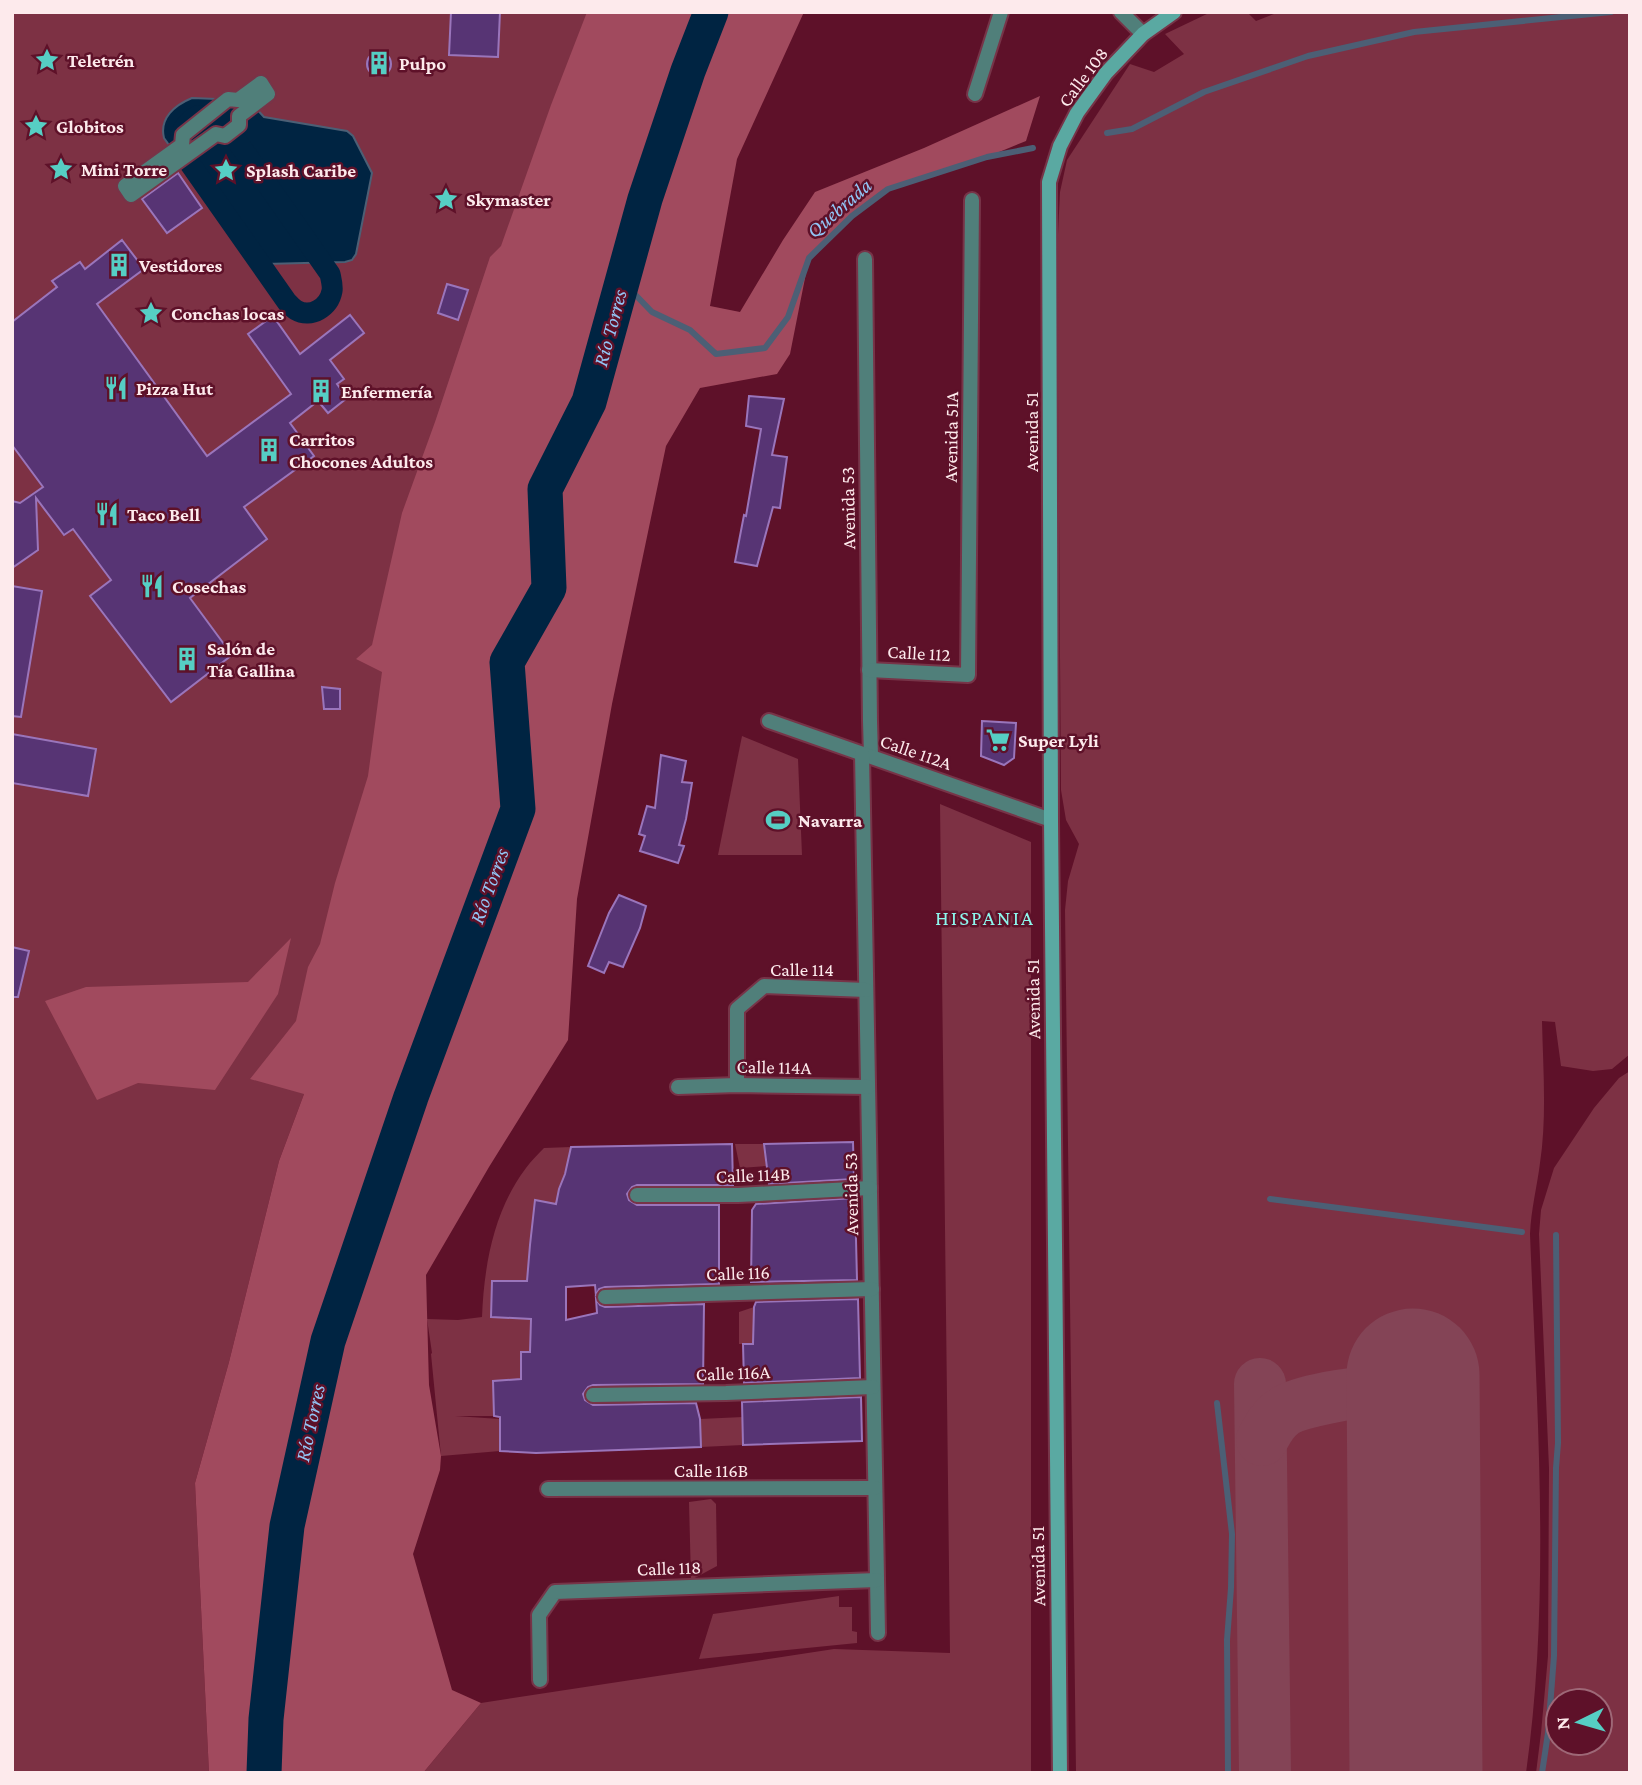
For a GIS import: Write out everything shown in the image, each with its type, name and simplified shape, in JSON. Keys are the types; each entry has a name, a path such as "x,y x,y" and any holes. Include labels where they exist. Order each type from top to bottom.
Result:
{"main road":[{"name":"Calle 108","path":"1049,183 1060,146 1077,113 1107,73 1143,34 1174,12"},
{"name":"Avenida 51","path":"1049,183 1051,820 1060,1773"}],"street":[{"path":"975,94 1001,12"},
{"path":"1121,12 1143,34"},
{"path":"261,83 268,94 239,116 239,125 225,136 216,134 131,195 125,186 182,145 183,135 228,99 238,100 261,83"},
{"name":"Avenida 51A","path":"968,675 972,200"},
{"name":"Avenida 53","path":"865,259 869,670 866,990 878,1633"},
{"name":"Calle 112","path":"869,670 968,675"},
{"name":"Calle 112A","path":"769,721 1051,820"},
{"name":"Calle 114","path":"737,1085 737,1009 764,986 866,990"},
{"name":"Calle 114A","path":"678,1087 868,1087"},
{"name":"Calle 114B","path":"638,1195 738,1195 870,1188"},
{"name":"Calle 116","path":"605,1297 872,1289"},
{"name":"Calle 116A","path":"593,1395 873,1387"},
{"name":"Calle 116B","path":"548,1489 875,1488"},
{"name":"Calle 118","path":"540,1680 539,1615 555,1592 877,1580"}],"shaded area":[{"path":"12,12 648,12 332,1019 279,1161 229,1362 195,1483 209,1773 12,1773"},
{"path":"587,12 804,12 737,159 710,306 740,312 815,192 924,148 1040,96 1026,141 987,157 888,189 852,216 809,258 790,354 777,374 700,388 666,446 612,704 577,899 568,1040 426,1275 429,1385 441,1456 440,1470 413,1554 452,1690 481,1703 423,1773 209,1773 195,1483 229,1362 279,1161 304,1094 250,1079 296,1021 308,967 320,944 335,883 368,776 382,672 356,659 372,645 402,513 490,257 501,246"},
{"path":"1211,12 1247,12 1256,21 1279,12 1630,12 1630,1054 1612,1069 1593,1071 1561,1066 1555,1022 1542,1021 1543,1128 1530,1234 1540,1572 1534,1706 1526,1773 1461,1773 1457,1365 1390,1367 1277,1398 1279,1375 1246,1375 1248,1773 1076,1773 1065,910 1068,881 1079,844 1066,820 1061,790 1057,255 1060,192 1067,160 1130,64 1154,72 1184,54 1165,34"},
{"path":"742,736 798,759 802,855 718,855"},
{"path":"940,804 1031,842 1031,1773 423,1773 481,1703 834,1649 950,1653"},
{"path":"291,938 278,994 215,1090 138,1083 97,1100 45,1001 86,987 248,982"},
{"path":"1630,1071 1630,1773 1536,1773 1544,1700 1544,1757 1614,1757 1614,1687 1545,1687 1548,1656 1549,1468 1539,1234 1541,1210 1554,1168 1594,1108 1619,1078"},
{"path":"735,1144 764,1144 766,1166 740,1168"},
{"path":"571,1147 556,1204 536,1200 527,1281 531,1319 530,1352 521,1379 493,1381 494,1416 455,1416 500,1419 500,1451 441,1456 427,1319 458,1320 482,1317 488,1258 499,1220 515,1184 544,1148"},
{"path":"754,1307 753,1330 762,1345 739,1344 739,1312"},
{"path":"1365,1409 1374,1412 1377,1773 1282,1773 1279,1457 1294,1432 1306,1422"},
{"path":"743,1417 743,1445 701,1447 700,1419"},
{"path":"711,1499 716,1504 717,1566 691,1580 689,1502"},
{"path":"839,1596 839,1607 852,1607 852,1631 857,1632 857,1643 699,1659 713,1614"}],"water":[{"path":"192,98 217,99 254,106 264,117 347,131 353,136 372,173 356,254 352,260 264,264 254,262 164,138 166,118 180,104"}],"building":[{"path":"451,12 500,12 498,57 449,55"},
{"name":"Pulpo","path":"379,52 388,55 391,64 388,73 379,76 370,73 367,64 370,55"},
{"path":"178,173 202,208 167,233 142,199"},
{"path":"122,240 144,269 97,304 207,456 291,394 248,334 273,316 300,354 350,315 364,333 330,360 344,379 337,384 347,398 328,413 318,401 290,423 314,456 244,507 267,539 190,598 232,655 171,702 90,596 111,580 73,529 64,535 36,498 38,550 12,568 12,501 20,503 43,487 12,445 12,322 57,287 52,281 80,262 85,269"},
{"path":"447,284 468,290 458,320 438,313"},
{"path":"749,396 784,399 772,455 787,457 780,508 773,507 757,566 735,562 761,429 746,426"},
{"path":"12,586 42,591 21,717 12,716"},
{"path":"322,687 340,689 340,709 324,709"},
{"name":"Super Lyli","path":"982,721 1016,723 1014,758 1004,765 981,756"},
{"path":"12,734 96,749 88,796 12,783"},
{"path":"661,755 686,761 682,782 692,783 679,845 684,846 678,863 640,851 645,836 639,834 647,806 655,808"},
{"path":"619,895 646,906 640,928 623,967 609,962 604,973 588,966"},
{"path":"12,947 29,951 18,997 12,997"},
{"path":"853,1142 854,1179 769,1184 764,1144"},
{"path":"732,1144 733,1185 637,1185 627,1194 629,1200 637,1205 719,1205 719,1284 605,1287 599,1289 596,1296 595,1285 566,1287 566,1320 597,1313 596,1299 605,1307 704,1304 703,1384 593,1385 583,1394 585,1400 593,1405 696,1403 700,1419 701,1447 536,1453 500,1451 500,1417 494,1416 493,1381 521,1379 521,1352 530,1352 531,1319 491,1317 492,1281 527,1281 535,1200 556,1204 571,1147"},
{"path":"855,1198 857,1280 751,1282 752,1210 756,1204"},
{"path":"858,1299 860,1378 744,1383 743,1344 753,1344 756,1302"},
{"path":"861,1397 862,1441 743,1445 742,1402"}],"waterway":[{"name":"Río Torres","path":"264,1773 266,1719 287,1526 328,1341 411,1097 518,809 507,662 549,588 545,489 589,402 645,199 711,12"},
{"name":"Quebrada","path":"1107,133 1132,129 1204,92 1308,56 1414,32 1611,12"},
{"path":"197,116 216,118 225,124 330,274 332,291 327,302 318,310 302,312 287,302 181,151 182,131 197,116"},
{"name":"Quebrada","path":"622,281 652,312 690,330 716,354 765,348 788,317 809,258 852,216 888,189 987,157 1033,148"},
{"path":"1270,1199 1522,1232"},
{"path":"1542,1773 1554,1656 1558,1443 1556,1235"},
{"path":"1217,1403 1232,1534 1227,1640 1228,1773"}],"taxiway":[{"path":"1260,1384 1265,1773"},
{"path":"1262,1440 1271,1424 1285,1411 1328,1398 1366,1393 1379,1396 1394,1405 1413,1442"}],"runway":[{"path":"1413,1375 1416,1773"}],"place":[{"name":"Teletrén","path":"47,60"},
{"name":"Pulpo","path":"379,63"},
{"name":"Globitos","path":"36,126"},
{"name":"Mini Torre","path":"61,169"},
{"name":"Splash Caribe","path":"226,170"},
{"name":"Skymaster","path":"446,199"},
{"name":"Vestidores","path":"119,265"},
{"name":"Conchas locas","path":"151,313"},
{"name":"Pizza Hut","path":"116,388"},
{"name":"Enfermería","path":"321,391"},
{"name":"Carritos Chocones Adultos","path":"269,450"},
{"name":"Taco Bell","path":"107,514"},
{"name":"Cosechas","path":"152,586"},
{"name":"Salón de Tía Gallina","path":"187,659"},
{"name":"Super Lyli","path":"998,740"},
{"name":"Navarra","path":"778,820"}],"district":[{"name":"HISPANIA","path":"985,918"}]}
